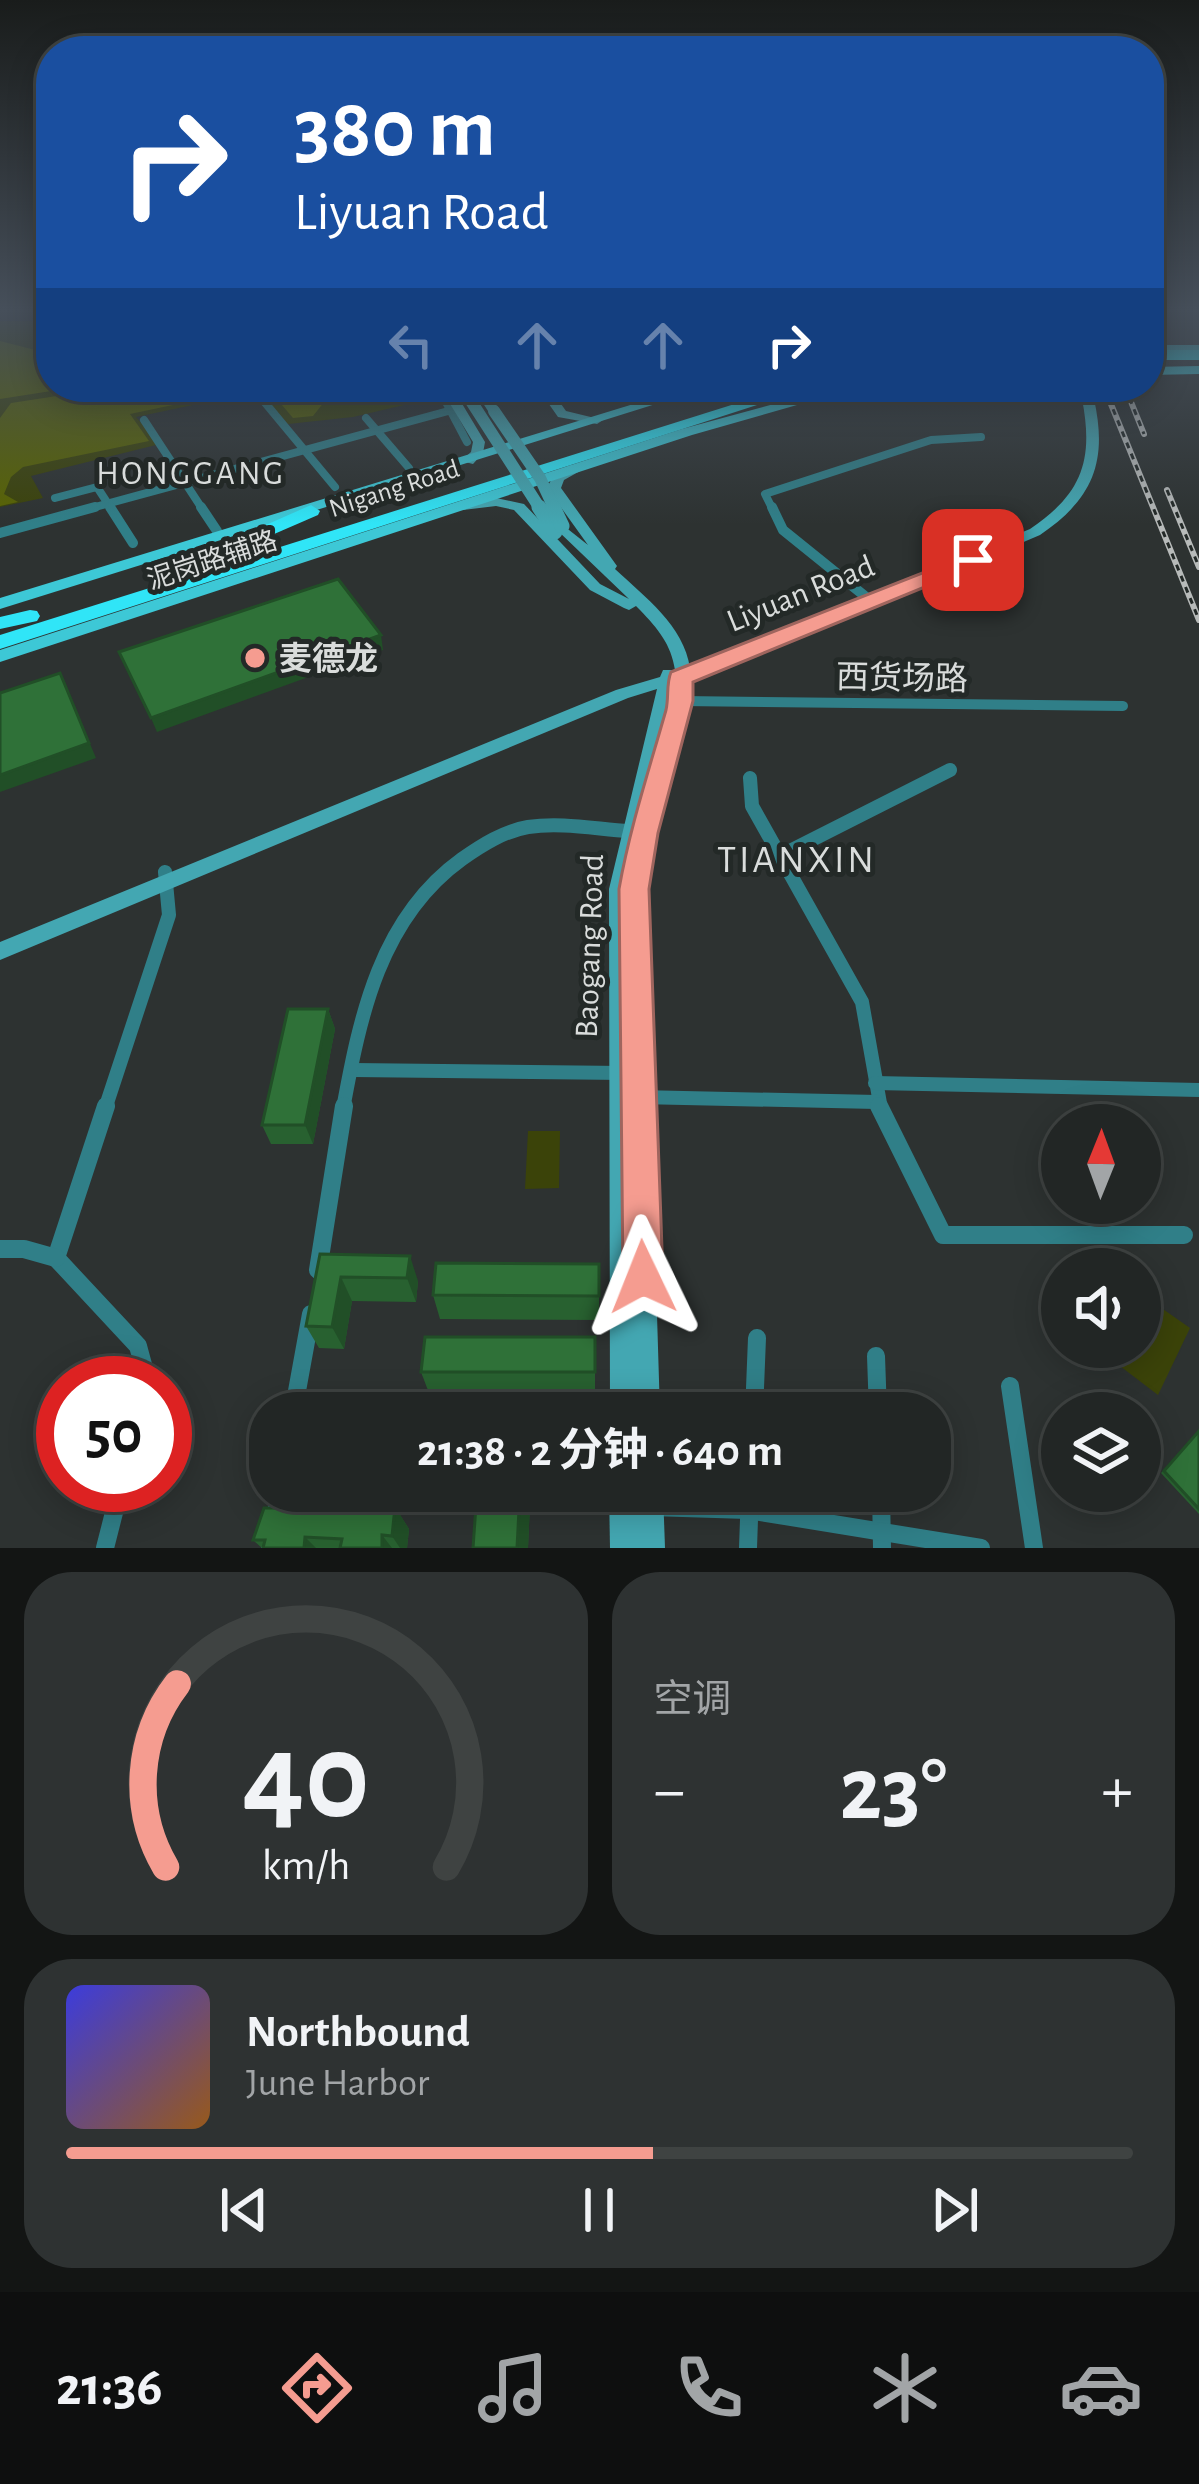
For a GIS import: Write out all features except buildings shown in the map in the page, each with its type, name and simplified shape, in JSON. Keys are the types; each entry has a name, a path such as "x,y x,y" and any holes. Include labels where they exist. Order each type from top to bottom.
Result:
{"highway":[{"name":"Nigang Road","path":"0,624 713,402"},
{"name":"Nigang Road","path":"0,642 755,402"},
{"path":"741,415 769,402"},
{"path":"166,574 311,511"},
{"path":"104,624 274,556"}],"main road":[{"path":"452,402 479,442 478,453 468,452"},
{"path":"462,402 511,481 676,645 682,655 676,681"},
{"path":"476,402 560,531"},
{"path":"488,402 540,478 560,531"},
{"path":"544,437 553,429 549,402"},
{"path":"553,402 559,412 597,420"},
{"name":"泥岗路辅路","path":"0,604 311,511 468,452 544,437 655,402"},
{"name":"泥岗路辅路","path":"0,656 575,468 793,402"},
{"name":"Liyuan Road","path":"676,681 1017,534 1054,511 1085,463 1088,402"},
{"name":"Liyuan Road","path":"0,940 622,694 676,681 1013,543 1051,523 1075,500 1093,466 1096,446 1089,402"},
{"path":"575,468 558,478 557,494 638,607"},
{"path":"458,507 496,502 519,508 595,587 638,607"},
{"name":"Baogang Road","path":"645,1392 619,889 629,831 676,681"},
{"name":"Baogang Road","path":"624,1392 636,870 676,681"},
{"name":"Liyuan Road","path":"0,950 167,876"},
{"path":"625,1548 635,1512"},
{"path":"643,1512 650,1548"}],"street":[{"path":"264,402 335,487"},
{"path":"449,402 468,452"},
{"path":"0,533 452,410"},
{"path":"366,418 409,468"},
{"path":"144,421 218,531"},
{"path":"866,597 783,530 765,494 932,440 981,437"},
{"path":"55,498 98,487 133,543"},
{"name":"西货场路","path":"676,681 1123,706"},
{"path":"780,856 950,770"},
{"path":"750,778 752,806 862,1002 877,1102 943,1235 1184,1235"},
{"path":"297,1392 353,1070 380,964 405,916 466,855 522,828 629,831"},
{"path":"56,1258 169,915 167,876"},
{"path":"353,1070 877,1102"},
{"path":"875,1083 1199,1090"},
{"path":"0,1249 24,1249 56,1258 138,1346 141,1356"},
{"path":"755,1392 757,1338"},
{"path":"876,1356 877,1392"},
{"path":"1010,1386 1034,1548"},
{"path":"105,1548 115,1512"},
{"path":"270,1548 276,1512"},
{"path":"748,1548 749,1512"},
{"path":"788,1512 882,1539 981,1548"}],"green space":[{"path":"0,380 36,380 36,402 207,402 136,417 160,444 31,476 43,498 0,507"},
{"path":"0,380 36,380 36,393 0,399"},
{"path":"36,399 187,402 130,414 149,441 23,467 11,477 4,494 18,502 0,506 0,418 11,403"},
{"path":"269,402 417,402 353,417 288,424"},
{"path":"279,402 324,402 313,416 293,418"},
{"path":"528,1131 560,1131 559,1188 525,1189"},
{"path":"1161,1308 1190,1328 1159,1392 1123,1368 1161,1368"}],"railway":[{"path":"1110,402 1199,620"},
{"path":"1131,402 1144,434"},
{"path":"1167,490 1199,567"}],"place":[{"name":"麦德龙","path":"255,658"}],"district":[{"name":"HONGGANG","path":"191,472"},
{"name":"TIANXIN","path":"797,858"}],"route":[{"path":"643,1277 634,889 643,833 681,701 680,678 973,560"}]}
